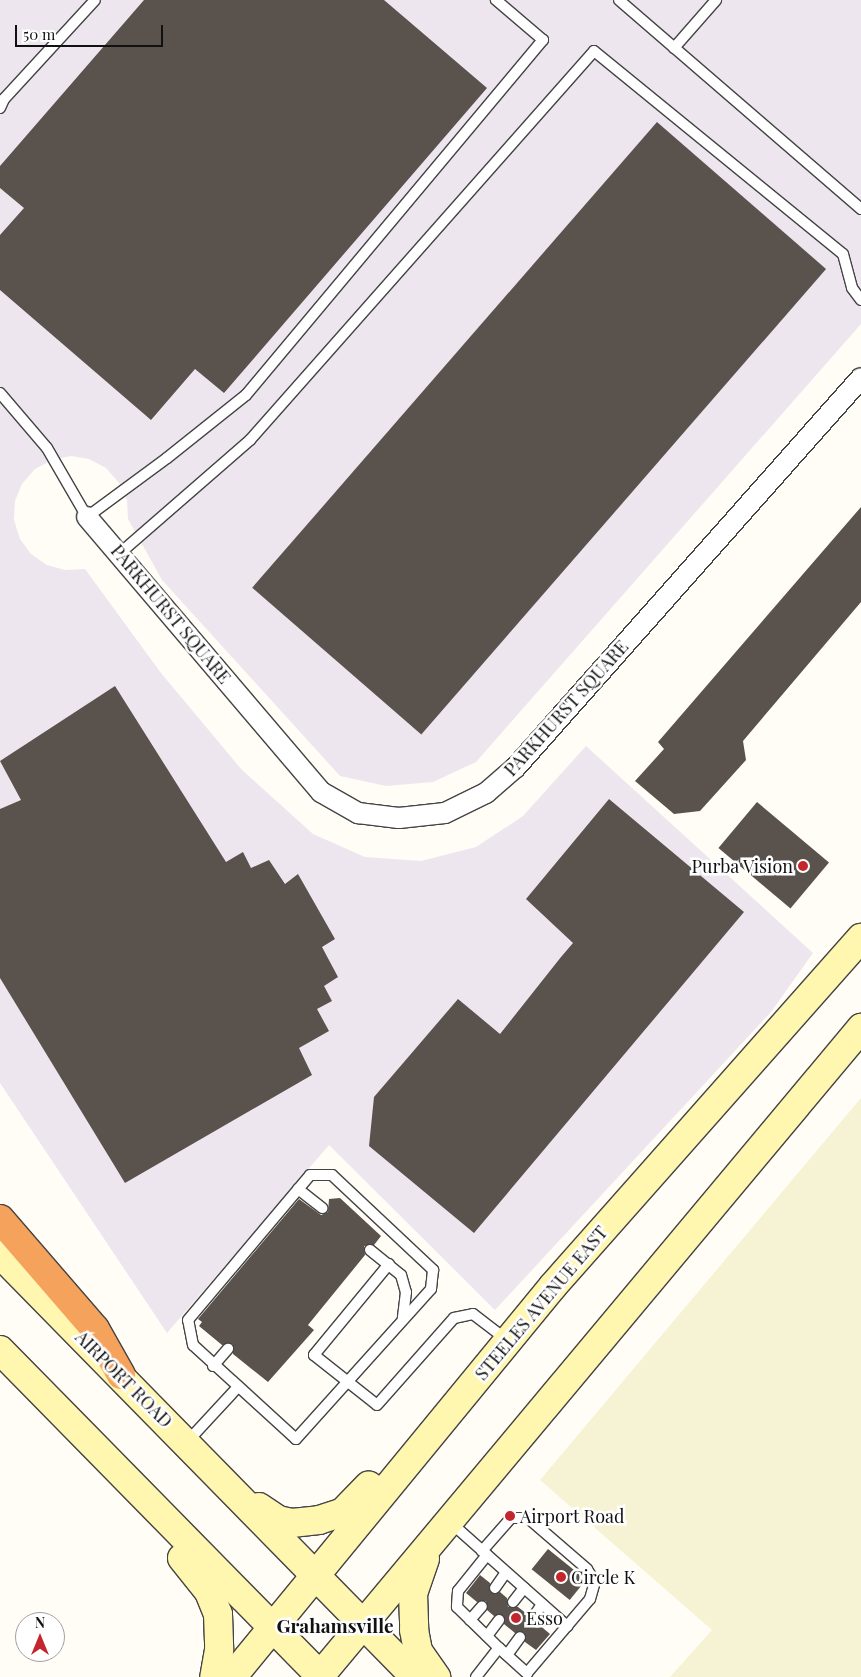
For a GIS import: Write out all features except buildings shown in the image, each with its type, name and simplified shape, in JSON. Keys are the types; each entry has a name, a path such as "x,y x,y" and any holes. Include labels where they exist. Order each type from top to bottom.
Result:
{"highway":[{"path":"0,1219 95,1329 121,1375"}],"main road":[{"name":"STEELES AVENUE EAST","path":"232,1677 508,1341 861,938"},
{"path":"0,1350 320,1677 861,1028"},
{"name":"AIRPORT ROAD","path":"0,1254 187,1442 415,1677"},
{"path":"226,1482 278,1520 319,1520 342,1512 353,1504 387,1464 416,1454"},
{"path":"117,1470 128,1502 197,1574 209,1592 218,1614 219,1650 214,1677"},
{"path":"436,1677 418,1651 412,1607 419,1574 442,1529"}],"street":[{"name":"PARKHURST SQUARE","path":"87,517 321,792 358,813 399,818 445,813 486,793 515,768 861,378"}],"lane":[{"path":"0,108 4,99 95,0"},
{"path":"0,393 48,448 87,517 246,395 543,40 496,0"},
{"path":"619,0 861,209"},
{"path":"674,48 716,0"},
{"path":"119,554 250,440 594,51 843,254 852,288 861,300"},
{"path":"310,1175 332,1175 433,1270 431,1289 404,1318 350,1382 296,1439 212,1366 193,1344 188,1320 310,1175"},
{"path":"298,1188 322,1208"},
{"path":"370,1250 401,1275 406,1292 404,1318"},
{"path":"389,1264 314,1355 377,1405 454,1318 473,1314 508,1341"},
{"path":"212,1366 228,1350"},
{"path":"187,1442 237,1388"},
{"path":"519,1516 528,1518 593,1576 594,1591 527,1673 498,1648 457,1607 458,1591 484,1553 502,1524 519,1516"},
{"path":"442,1529 484,1553 567,1626"},
{"path":"495,1588 506,1572"},
{"path":"512,1602 524,1588"},
{"path":"532,1619 542,1604"},
{"path":"470,1620 482,1606"},
{"path":"487,1636 499,1620"},
{"path":"507,1655 520,1637"},
{"path":"476,1677 498,1648"}],"shaded area":[{"path":"0,0 861,0 861,324 476,762 433,782 386,786 340,776 162,580 128,519 127,500 119,483 106,468 89,459 71,456 52,460 35,469 22,484 15,501 14,520 20,539 31,554 47,565 65,570 85,569 161,673 242,770 313,834 365,857 421,861 476,847 523,816 586,746 813,953 771,1012 495,1310 329,1145 167,1333 0,1083"},
{"path":"861,1098 861,1677 670,1677 712,1630 540,1480"}],"place":[{"name":"Purba Vision","path":"803,866"},
{"name":"Airport Road","path":"510,1516"},
{"name":"Circle K","path":"561,1577"},
{"name":"Esso","path":"516,1618"}],"district":[{"name":"Grahamsville","path":"335,1626"}]}
